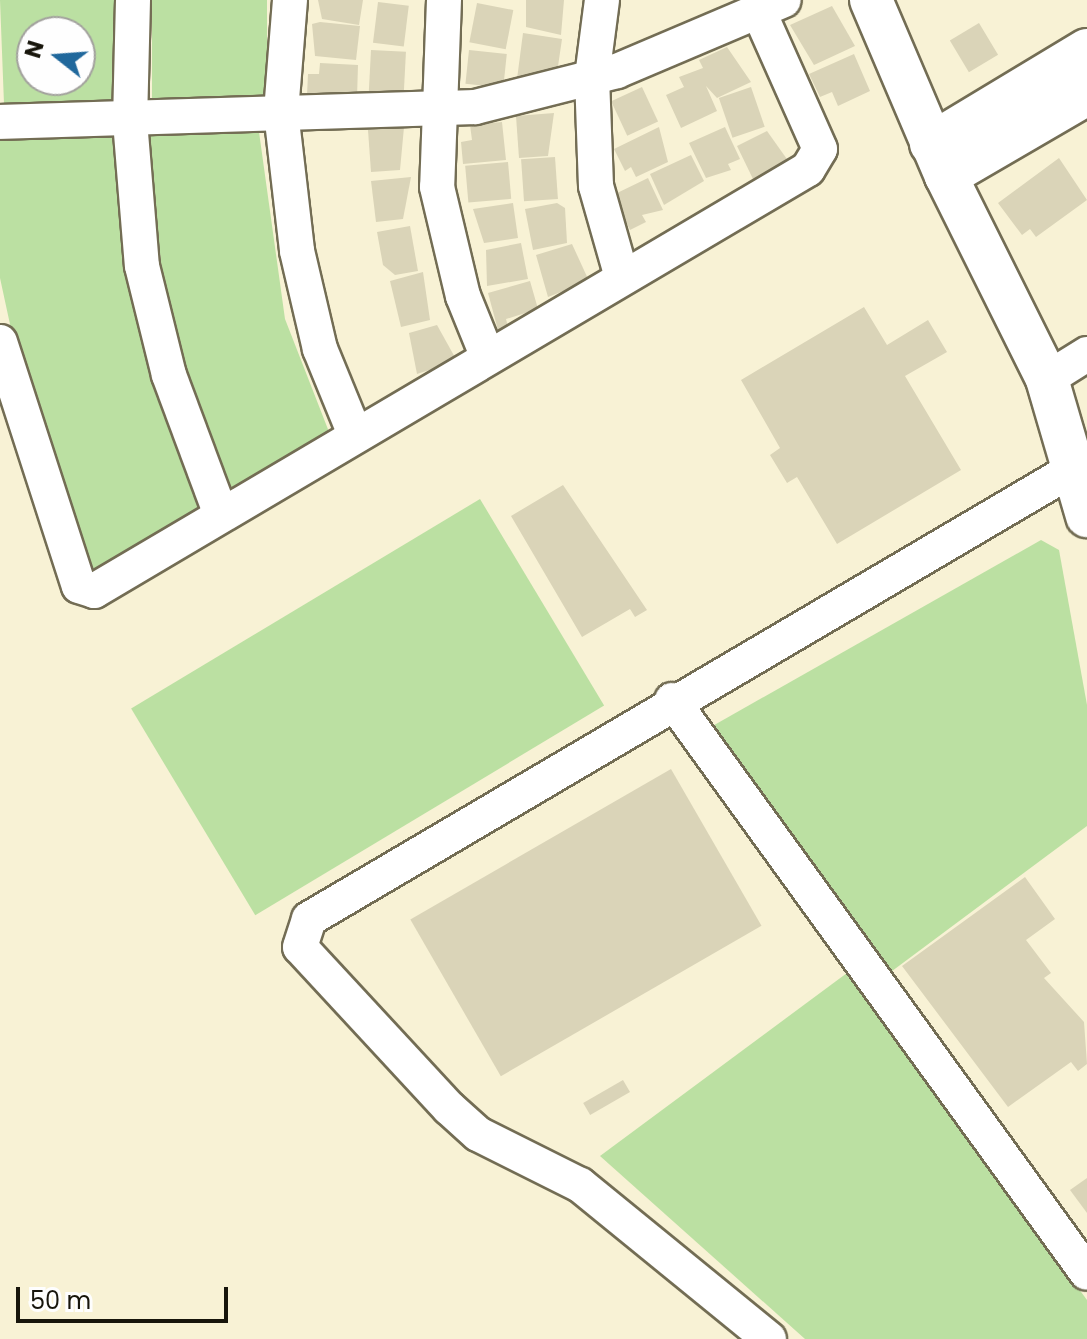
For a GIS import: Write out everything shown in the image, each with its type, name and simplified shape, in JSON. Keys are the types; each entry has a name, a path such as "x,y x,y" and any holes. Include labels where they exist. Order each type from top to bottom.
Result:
{"street":[{"path":"133,0 130,121 142,266 169,375 220,512"},
{"path":"290,0 281,112 297,251 320,349 354,432"},
{"path":"444,0 437,105 442,212 463,296 487,355"},
{"path":"602,0 592,77 596,186 622,277"},
{"path":"871,0 938,160 1047,379 1087,516"},
{"path":"0,122 130,121 437,105 475,107 592,77 771,6 819,159 354,432 94,591 79,586 0,342"},
{"path":"938,160 1087,50"},
{"path":"938,160 1087,94"},
{"path":"1047,379 1087,354"},
{"path":"769,1339 580,1185 478,1134 300,947 309,919 672,700 1075,468"},
{"path":"672,700 1087,1273"}],"green space":[{"path":"0,0 122,0 112,103 4,104"},
{"path":"152,0 267,0 267,104 152,104"},
{"path":"259,132 285,319 331,437 231,496 188,387 161,263 148,133"},
{"path":"113,134 140,326 199,511 90,579 19,366 0,278 0,140"},
{"path":"480,499 604,706 255,915 131,709"},
{"path":"1041,540 1059,550 1087,705 1087,826 880,980 709,728"},
{"path":"847,973 1087,1300 1087,1339 805,1339 600,1156"}],"building":[{"path":"318,0 363,0 359,25 322,19"},
{"path":"526,0 564,0 561,35 526,27"},
{"path":"378,2 409,6 404,46 373,43"},
{"path":"477,3 513,10 506,49 469,42"},
{"path":"832,6 855,46 814,65 790,25"},
{"path":"979,23 998,55 969,72 950,41"},
{"path":"312,24 360,26 356,60 315,56"},
{"path":"523,33 562,39 557,73 548,83 517,79"},
{"path":"727,47 751,82 717,98 706,86 717,111 681,128 666,95 684,87 679,77 703,68 699,60"},
{"path":"371,50 406,52 404,97 369,95"},
{"path":"469,50 507,54 503,88 465,84"},
{"path":"854,54 870,91 838,106 832,92 820,97 809,74"},
{"path":"320,63 358,65 357,98 307,95 308,74 319,74"},
{"path":"642,87 658,121 627,136 611,101"},
{"path":"751,87 765,127 733,138 719,98"},
{"path":"554,113 548,156 519,158 516,116"},
{"path":"502,122 506,160 463,164 461,142 472,140 470,125"},
{"path":"404,127 400,170 371,172 368,130"},
{"path":"659,127 668,162 636,177 631,167 625,171 614,149"},
{"path":"725,127 740,159 728,164 731,170 706,178 689,143"},
{"path":"767,131 789,162 753,179 737,146"},
{"path":"691,155 704,181 664,205 650,174"},
{"path":"555,157 558,199 524,201 521,159"},
{"path":"1059,158 1087,200 1036,237 1030,229 1022,235 998,203"},
{"path":"508,162 511,199 468,203 465,166"},
{"path":"411,177 403,219 376,222 371,181"},
{"path":"648,178 663,210 642,215 646,222 630,230 613,195"},
{"path":"513,203 518,238 484,243 473,209"},
{"path":"557,203 565,208 567,243 533,250 525,209"},
{"path":"410,226 418,271 395,275 383,265 377,232"},
{"path":"521,243 528,279 487,286 486,250"},
{"path":"572,244 589,281 548,297 536,255"},
{"path":"423,272 430,320 401,327 390,281"},
{"path":"530,281 538,309 506,319 508,327 498,330 488,293"},
{"path":"864,307 887,345 928,320 947,352 905,376 961,470 837,544 797,477 787,483 770,455 780,448 741,380"},
{"path":"437,325 457,361 417,374 409,333"},
{"path":"563,485 647,610 635,617 630,609 582,637 511,516"},
{"path":"671,769 762,926 501,1076 410,919"},
{"path":"1025,877 1055,919 1026,940 1051,973 1044,978 1084,1022 1087,1064 1078,1071 1071,1062 1008,1107 902,966"},
{"path":"623,1080 630,1092 590,1115 583,1103"},
{"path":"1087,1178 1087,1213 1070,1190"}]}
